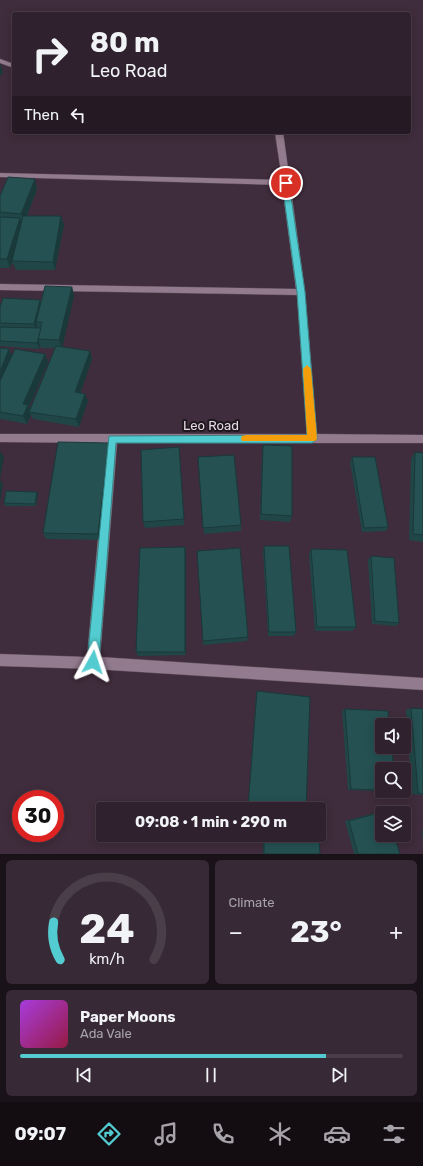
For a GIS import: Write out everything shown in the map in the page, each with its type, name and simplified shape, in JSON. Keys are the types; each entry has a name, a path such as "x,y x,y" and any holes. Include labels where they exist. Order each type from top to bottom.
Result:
{"street":[{"path":"0,61 12,65"},
{"path":"279,134 301,292 312,439"},
{"path":"0,175 286,183"},
{"path":"0,287 301,292"},
{"name":"Leo Road","path":"0,438 423,440"},
{"path":"93,662 112,439"},
{"path":"0,660 93,662 423,684"}],"building":[{"path":"8,177 35,179 21,214 0,212 0,196"},
{"path":"23,216 61,216 53,262 12,261"},
{"path":"0,217 20,218 7,259 0,259"},
{"path":"45,286 72,287 59,340 38,339 42,322 36,322"},
{"path":"3,298 40,300 34,324 0,323 0,307"},
{"path":"0,327 41,328 37,343 0,341"},
{"path":"56,346 90,351 75,392 85,394 76,419 29,412"},
{"path":"0,348 9,349 0,372"},
{"path":"15,349 45,354 23,404 28,405 23,416 0,412 0,381"},
{"path":"58,442 109,443 98,534 43,533"},
{"path":"263,445 292,446 292,516 261,514"},
{"path":"179,447 184,519 143,522 141,450"},
{"path":"415,452 423,453 423,535 413,534"},
{"path":"234,455 241,525 203,528 198,457"},
{"path":"352,457 375,457 388,527 364,528"},
{"path":"6,491 37,492 35,504 4,503"},
{"path":"264,546 289,546 296,632 269,632"},
{"path":"185,547 185,652 136,652 140,548"},
{"path":"240,548 248,637 203,641 197,551"},
{"path":"311,549 347,550 356,627 317,627"},
{"path":"371,556 394,558 399,623 375,621"},
{"path":"257,691 310,697 306,802 248,802"},
{"path":"411,708 423,709 423,794 418,793"},
{"path":"345,709 388,711 388,718 375,718 375,754 393,754 393,762 375,762 375,790 351,789"},
{"path":"375,814 375,842 396,842 400,854 358,854 349,821"},
{"path":"264,842 319,842 320,854 264,854"}],"slow traffic":[{"path":"246,439 312,439 307,369"}],"route":[{"path":"93,662 112,439 312,439 301,292 286,183"}]}
